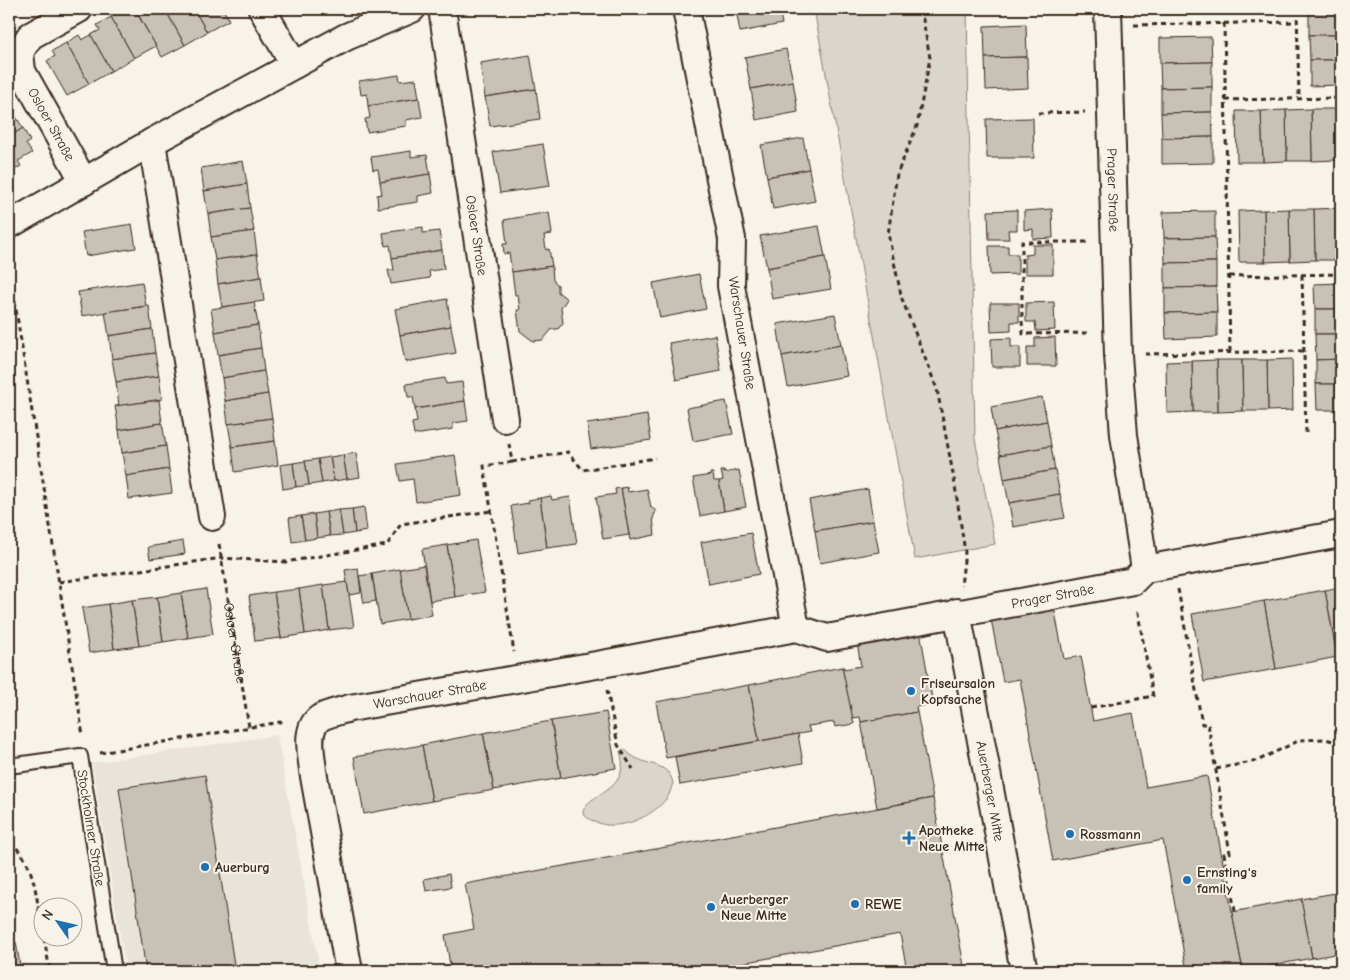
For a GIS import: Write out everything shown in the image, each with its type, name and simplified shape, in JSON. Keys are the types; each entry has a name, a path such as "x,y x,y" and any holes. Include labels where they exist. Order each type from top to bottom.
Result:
{"street":[{"name":"Osloer Straße","path":"79,9 30,36 20,52 22,71 84,182"},
{"path":"262,9 294,65"},
{"path":"9,225 152,142 346,36 412,9"},
{"name":"Osloer Straße","path":"442,9 505,419"},
{"name":"Warschauer Straße","path":"686,9 732,239 731,286 796,628"},
{"name":"Prager Straße","path":"1109,17 1118,344 1124,435 1139,575"},
{"path":"152,142 212,517"},
{"name":"Prager Straße","path":"957,612 1139,575 1174,564 1341,534"},
{"name":"Warschauer Straße","path":"312,728 320,718 350,708 796,628 827,638 957,612"},
{"name":"Auerberger Mitte","path":"957,612 1024,971"},
{"path":"312,728 310,740 313,771 349,971"}],"lane":[{"name":"Stockholmer Straße","path":"9,766 80,756 114,971"}],"path":[{"path":"921,9 930,58 917,126 897,174 888,234 902,299 937,389 954,479 965,552 957,612"},
{"path":"1297,9 1299,98"},
{"path":"1109,17 1224,23 1297,22"},
{"path":"1224,23 1230,352"},
{"path":"1225,100 1341,98"},
{"path":"1038,113 1111,111"},
{"path":"1115,242 1022,242 1023,334 1118,344 1230,352 1304,351"},
{"path":"9,265 83,736 80,756 298,720 312,728"},
{"path":"1302,274 1306,433"},
{"path":"1229,276 1341,274"},
{"path":"505,419 512,462"},
{"path":"518,678 484,466 568,452 583,470 655,458"},
{"path":"59,582 222,558 285,562 387,545 401,524 491,512"},
{"name":"Osloer Straße","path":"212,517 222,558 249,727"},
{"path":"1174,564 1202,724 1208,724 1216,768 1230,852 1224,854 1235,911"},
{"path":"1091,708 1153,696 1139,575"},
{"path":"602,664 618,745 633,769"},
{"path":"1216,768 1257,761 1300,740 1324,739 1341,743"},
{"path":"9,842 18,847 31,872 36,898"},
{"path":"46,948 50,971"}],"shaded area":[{"path":"814,9 967,9 975,439 995,544 915,559"},
{"name":"Auerburg","path":"277,735 320,971 126,971 92,763"},
{"path":"624,749 634,757 659,766 668,772 673,783 669,795 659,806 639,819 615,825 593,821 583,814 585,808 615,783 622,767 620,751"}],"building":[{"path":"152,9 154,14 165,9 185,45 162,57 139,16"},
{"path":"165,9 194,9 207,32 185,45"},
{"path":"194,9 223,9 229,20 207,32"},
{"path":"736,9 779,9 782,24 740,32"},
{"path":"1159,9 1185,9 1185,14 1159,14"},
{"path":"1185,9 1210,9 1211,13 1185,14"},
{"path":"1210,9 1235,9 1235,13 1211,13"},
{"path":"1235,9 1260,9 1260,12 1235,13"},
{"path":"1260,9 1286,9 1286,11 1260,12"},
{"path":"124,10 127,15 135,10 156,46 134,58 111,17"},
{"path":"1309,10 1341,10 1341,35 1309,35"},
{"path":"111,17 134,58 111,71 91,35 100,30 97,25"},
{"path":"1026,24 1027,57 985,58 984,26"},
{"path":"79,35 82,40 91,35 111,71 89,84 66,43"},
{"path":"1309,35 1341,35 1341,60 1310,60"},
{"path":"1211,37 1212,62 1160,63 1160,38"},
{"path":"66,43 89,84 67,96 47,61 55,56 52,51"},
{"path":"786,49 793,81 751,89 745,57"},
{"path":"530,55 536,89 485,97 480,63"},
{"path":"1027,57 1028,88 986,90 985,58"},
{"path":"1310,60 1341,60 1341,85 1310,86"},
{"path":"1212,62 1212,87 1161,88 1160,63"},
{"path":"399,75 400,81 416,79 419,98 368,106 367,94 361,95 359,81"},
{"path":"793,81 798,112 756,120 751,89"},
{"path":"1212,87 1212,112 1161,113 1161,88"},
{"path":"536,89 540,119 490,126 485,97"},
{"path":"419,98 422,117 406,120 406,126 367,132 365,119 370,118 368,106"},
{"path":"1311,109 1336,109 1337,160 1312,161"},
{"path":"1311,109 1312,161 1287,161 1286,110"},
{"path":"1336,109 1341,109 1341,160 1337,160"},
{"path":"1286,110 1287,161 1263,162 1261,111"},
{"path":"1236,111 1261,111 1263,162 1237,162"},
{"path":"1212,112 1213,137 1162,138 1161,113"},
{"path":"9,115 10,118 15,115 23,128 9,137"},
{"path":"1033,118 1034,158 987,158 986,119"},
{"path":"23,128 30,141 26,144 32,153 18,161 21,166 9,173 9,137"},
{"path":"1213,137 1213,163 1162,164 1162,138"},
{"path":"803,138 809,169 767,177 761,145"},
{"path":"543,144 550,186 500,193 493,152"},
{"path":"411,151 411,157 427,155 430,174 380,182 378,169 373,170 371,157"},
{"path":"243,161 247,184 204,191 201,168"},
{"path":"809,169 815,201 773,209 767,177"},
{"path":"430,174 433,193 418,196 418,202 378,208 377,195 382,194 380,182"},
{"path":"247,184 250,208 208,214 204,191"},
{"path":"250,208 254,231 211,237 208,214"},
{"path":"1339,208 1341,208 1341,260 1340,260"},
{"path":"1339,208 1340,260 1315,260 1314,209"},
{"path":"1052,209 1053,238 1033,239 1033,229 1024,230 1024,211"},
{"path":"1289,209 1314,209 1315,260 1290,261"},
{"path":"1289,209 1290,261 1265,262 1264,210"},
{"path":"1017,210 1017,230 1008,230 1009,239 989,239 988,211"},
{"path":"1264,210 1265,262 1239,262 1238,211"},
{"path":"1215,211 1215,237 1164,238 1163,212"},
{"path":"549,212 552,234 544,235 546,250 549,249 552,266 512,272 509,253 504,254 503,244 507,244 504,220"},
{"path":"132,224 136,248 86,256 82,232"},
{"path":"819,226 825,257 767,268 760,236"},
{"path":"423,227 423,233 439,231 442,250 392,258 390,245 385,246 383,233"},
{"path":"254,231 257,254 215,260 211,237"},
{"path":"1215,237 1216,262 1165,263 1164,238"},
{"path":"1033,245 1053,245 1053,274 1025,274 1025,255 1033,254"},
{"path":"989,246 1008,246 1008,254 1018,254 1018,274 990,275"},
{"path":"442,250 444,269 429,271 430,278 391,284 388,270 394,270 392,258"},
{"path":"257,254 261,277 218,284 215,260"},
{"path":"825,257 831,289 772,299 767,268"},
{"path":"1216,262 1216,287 1165,288 1165,263"},
{"path":"552,266 553,280 558,285 558,292 567,299 561,308 563,323 558,329 552,329 543,340 533,341 520,331 517,310 520,310 518,295 515,295 512,272"},
{"path":"699,274 706,309 660,318 653,283"},
{"path":"261,277 264,301 222,307 218,284"},
{"path":"142,282 146,306 82,316 78,292"},
{"path":"1341,283 1341,309 1315,309 1314,284"},
{"path":"1216,287 1217,312 1165,313 1165,288"},
{"path":"447,299 451,326 400,335 395,309"},
{"path":"254,302 258,325 215,332 211,309"},
{"path":"1054,302 1055,330 1036,331 1035,322 1026,322 1026,303"},
{"path":"990,303 1019,303 1019,322 1011,322 1011,331 991,332"},
{"path":"149,306 152,329 109,336 105,312"},
{"path":"1315,309 1341,309 1341,334 1315,334"},
{"path":"1217,312 1217,337 1166,339 1165,313"},
{"path":"835,314 841,345 782,356 777,324"},
{"path":"258,325 261,348 218,355 215,332"},
{"path":"451,326 456,353 405,362 400,335"},
{"path":"152,329 155,353 112,359 109,336"},
{"path":"1315,334 1341,334 1341,359 1316,360"},
{"path":"715,335 721,371 676,380 669,343"},
{"path":"1055,337 1056,366 1027,366 1027,347 1035,347 1035,338"},
{"path":"1011,338 1011,347 1020,347 1020,367 992,367 991,339"},
{"path":"841,345 847,376 788,387 782,356"},
{"path":"261,348 264,371 222,378 218,355"},
{"path":"155,353 159,376 116,382 112,359"},
{"path":"1292,359 1293,410 1268,411 1267,360"},
{"path":"1341,359 1341,384 1316,384 1316,360"},
{"path":"1217,360 1242,360 1243,411 1218,412"},
{"path":"1217,360 1218,412 1193,412 1192,361"},
{"path":"1242,360 1267,360 1268,411 1243,411"},
{"path":"1192,361 1193,412 1167,413 1166,362"},
{"path":"264,371 268,394 225,401 222,378"},
{"path":"159,376 162,399 119,406 116,382"},
{"path":"445,378 446,384 462,382 465,401 415,409 413,397 408,397 406,384"},
{"path":"1316,384 1341,384 1341,410 1317,410"},
{"path":"268,394 272,418 228,424 225,401"},
{"path":"1042,397 1047,421 995,431 991,407"},
{"path":"159,400 162,423 119,430 115,406"},
{"path":"465,401 468,421 453,423 453,429 414,435 412,423 417,422 415,409"},
{"path":"726,401 733,434 693,441 687,408"},
{"path":"647,415 651,440 591,449 587,424"},
{"path":"272,418 275,441 232,447 228,424"},
{"path":"1047,421 1051,446 1000,455 995,431"},
{"path":"162,423 166,446 122,453 119,430"},
{"path":"275,441 278,465 235,472 232,447"},
{"path":"166,446 169,469 126,476 122,453"},
{"path":"1051,446 1055,470 1004,479 1000,455"},
{"path":"356,453 360,477 347,479 343,455"},
{"path":"343,455 347,479 334,481 330,457"},
{"path":"455,455 461,495 416,502 413,479 400,481 397,464"},
{"path":"330,457 334,481 322,483 318,459"},
{"path":"318,459 322,483 309,485 305,461"},
{"path":"305,461 309,485 296,487 293,463"},
{"path":"293,463 296,487 283,489 280,465"},
{"path":"169,469 172,493 129,499 126,476"},
{"path":"739,470 746,507 724,511 719,481 723,480 721,471 724,471 724,473"},
{"path":"1055,470 1060,494 1009,503 1004,479"},
{"path":"710,473 713,473 714,481 719,481 724,511 700,516 693,478 711,475"},
{"path":"627,487 628,492 647,489 651,507 656,511 653,518 655,535 630,540 621,488"},
{"path":"621,488 629,535 603,539 596,497 616,494 615,489"},
{"path":"868,489 873,521 815,531 809,500"},
{"path":"1060,494 1065,518 1013,527 1009,503"},
{"path":"551,496 552,500 570,497 577,544 547,548 540,498"},
{"path":"540,498 547,548 518,553 511,506 529,503 528,500"},
{"path":"364,507 367,531 355,533 352,509"},
{"path":"352,509 355,533 343,535 339,510"},
{"path":"339,510 343,535 330,536 326,512"},
{"path":"326,512 330,536 317,538 314,514"},
{"path":"314,514 317,538 305,540 301,516"},
{"path":"301,516 305,540 292,542 289,518"},
{"path":"873,521 879,552 820,563 815,531"},
{"path":"751,533 759,574 709,584 701,542"},
{"path":"476,540 485,592 455,597 447,545"},
{"path":"183,541 185,554 150,559 148,547"},
{"path":"447,545 455,597 430,601 422,549"},
{"path":"424,565 432,615 408,619 400,569"},
{"path":"358,568 361,593 349,595 345,570"},
{"path":"400,569 408,619 380,624 372,574"},
{"path":"372,574 376,601 364,603 359,576"},
{"path":"347,582 354,627 329,630 323,585"},
{"path":"323,585 329,630 305,634 299,589"},
{"path":"1341,587 1341,657 1337,657 1325,590"},
{"path":"206,589 213,634 188,638 181,593"},
{"path":"299,589 305,634 281,638 274,592"},
{"path":"1325,590 1337,657 1276,669 1264,601"},
{"path":"274,592 281,638 255,641 249,596"},
{"path":"181,593 188,638 163,642 157,597"},
{"path":"157,597 163,642 139,646 132,600"},
{"path":"132,600 139,646 114,649 108,604"},
{"path":"1264,601 1276,669 1204,682 1192,614"},
{"path":"108,604 114,649 89,653 82,608"},
{"path":"1054,607 1064,659 1081,656 1093,721 1133,713 1146,787 1207,776 1243,971 1187,971 1163,840 1053,861 1020,679 1003,682 991,619"},
{"path":"920,631 933,704 916,707 917,712 861,722 860,717 852,718 842,667 844,669 861,666 857,643"},
{"path":"842,667 854,724 835,727 834,722 808,726 810,732 759,741 749,685"},
{"path":"749,685 759,741 666,758 656,702"},
{"path":"606,712 616,768 561,778 551,721"},
{"path":"917,712 933,798 877,808 861,722"},
{"path":"551,721 561,778 494,790 483,733"},
{"path":"483,733 494,790 432,801 422,745"},
{"path":"798,734 803,763 680,785 675,757"},
{"path":"422,745 432,801 364,814 354,757"},
{"path":"205,775 235,971 146,971 119,788"},
{"name":"Auerberger Neue Mitte","path":"933,798 965,971 907,971 900,934 731,965 732,971 451,971 445,935 474,929 465,884"},
{"path":"449,874 451,887 426,891 424,879"},
{"path":"1341,892 1341,953 1312,958 1301,899"},
{"path":"1301,899 1312,958 1243,971 1232,912"},
{"path":"16,942 21,971 9,971 9,943"}],"place":[{"name":"Friseursalon Kopfsache","path":"911,691"},
{"name":"Rossmann","path":"1070,834"},
{"name":"Apotheke Neue Mitte","path":"909,838"},
{"name":"Auerburg","path":"205,867"},
{"name":"Ernsting's family","path":"1187,880"},
{"name":"REWE","path":"855,904"},
{"name":"Auerberger Neue Mitte","path":"711,907"}]}
